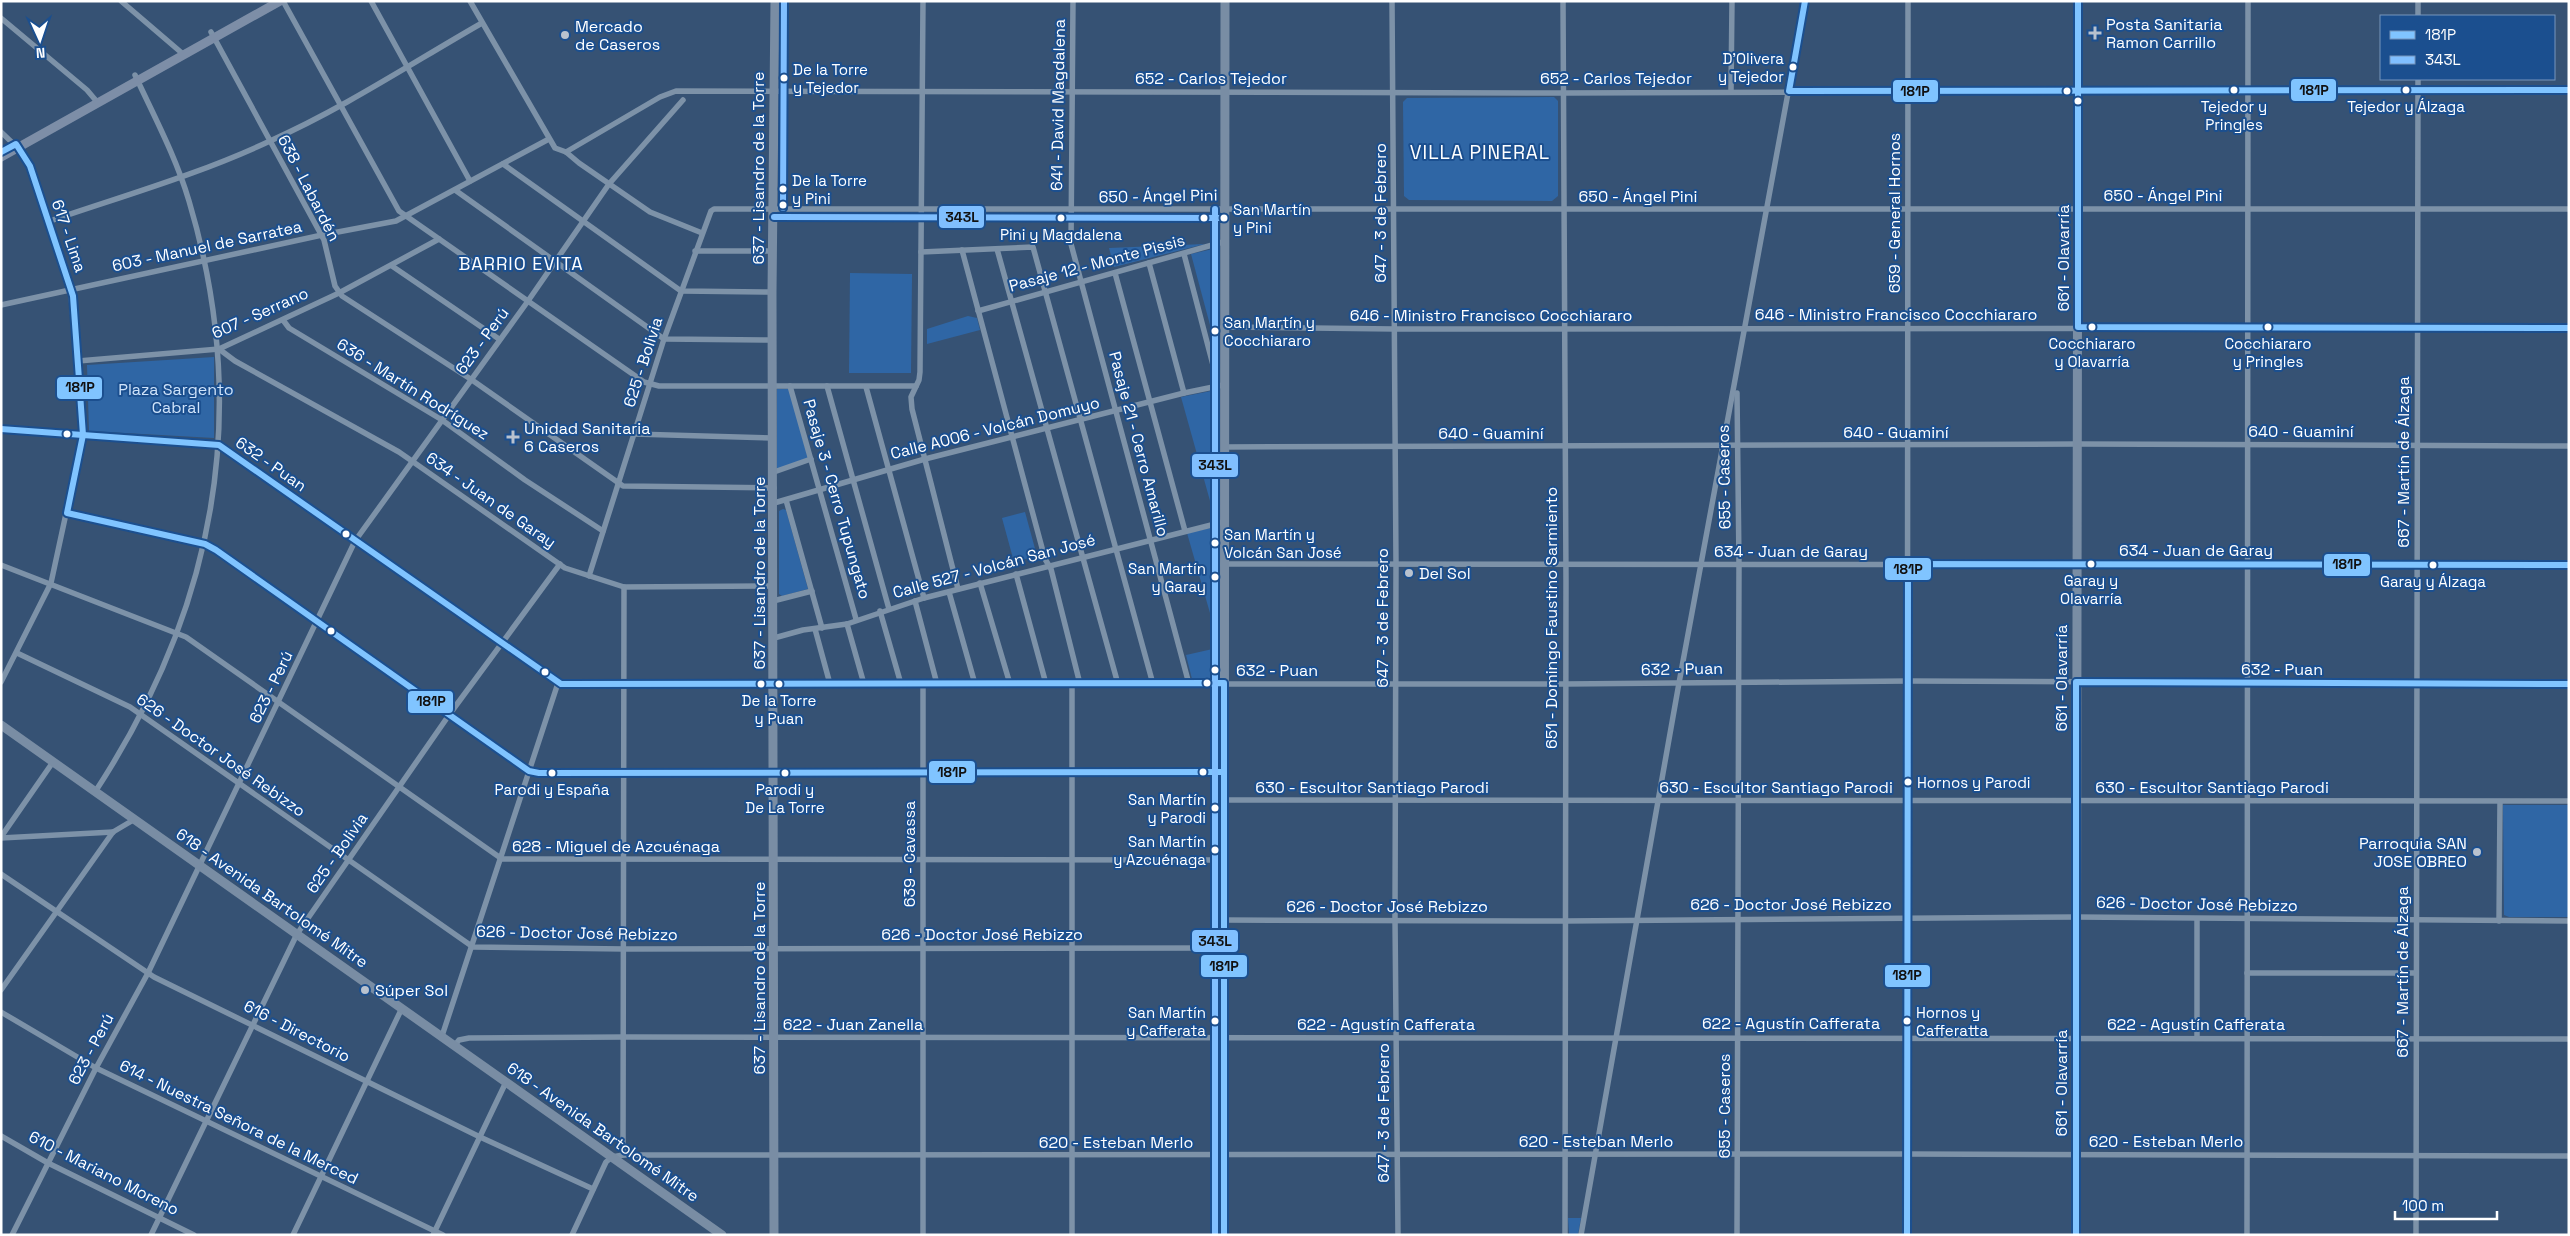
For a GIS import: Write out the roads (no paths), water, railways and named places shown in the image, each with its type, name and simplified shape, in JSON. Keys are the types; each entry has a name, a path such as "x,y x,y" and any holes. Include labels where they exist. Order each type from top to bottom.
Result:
{"main road":[{"path":"1,157 266,3 282,1"},
{"path":"1,152 18,146"}],"street":[{"path":"121,1 181,52"},
{"path":"282,1 395,205 406,217 650,385 916,386"},
{"path":"371,1 470,182"},
{"path":"470,1 555,148 566,152 609,184 661,218 702,233"},
{"name":"637 - Lisandro de la Torre","path":"774,1235 774,472 772,292 775,1"},
{"path":"923,1 920,372 911,402 958,589"},
{"name":"641 - David Magdalena","path":"1071,210 1073,1"},
{"path":"1224,1235 1224,447 1219,385 1224,327 1225,1"},
{"name":"647 - 3 de Febrero","path":"1392,1 1398,1235"},
{"name":"651 - Domingo Faustino Sarmiento","path":"1563,1 1566,564 1564,1156 1566,1235"},
{"path":"1731,91 1732,1"},
{"path":"1581,1235 1679,683 1703,564 1805,1"},
{"name":"659 - General Hornos","path":"1907,1235 1908,1"},
{"name":"661 - Olavarría","path":"2076,1235 2078,1"},
{"path":"2246,1235 2248,1"},
{"path":"2418,1 2418,15"},
{"path":"1,18 87,90 96,101"},
{"path":"50,221 180,176 270,142 339,105 482,23"},
{"name":"638 - Labardén","path":"213,35 322,235 335,286 339,293"},
{"path":"95,792 140,714 178,634 205,544 219,445 219,349 204,261 180,176 137,77"},
{"name":"667 - Martín de Álzaga","path":"2416,1235 2418,80"},
{"name":"652 - Carlos Tejedor","path":"566,152 668,93 694,91 1564,93 1908,90 2569,90"},
{"name":"623 - Perú","path":"12,1235 96,1068 148,973 355,541 472,380 609,184 683,100"},
{"path":"1,132 18,146"},
{"name":"603 - Manuel de Sarratea","path":"1,305 322,235 396,221 549,138"},
{"name":"617 - Lima","path":"1,682 51,583 83,435 72,290 30,166 18,146"},
{"path":"503,164 681,291 772,292"},
{"path":"455,190 664,339 773,340"},
{"name":"650 - Ángel Pini","path":"709,214 711,211 719,209 774,208 1071,210 2569,209"},
{"name":"Pasaje 21 - Cerro Amarillo","path":"1071,210 1071,244 1189,684"},
{"name":"625 - Bolivia","path":"589,576 617,482 664,339 709,214"},
{"name":"607 - Serrano","path":"78,361 219,349 339,293 439,239"},
{"name":"Pasaje 12 - Monte Pissis","path":"978,311 1224,242"},
{"path":"921,252 1033,247 1047,291 1153,684"},
{"path":"997,249 1013,300 1118,684"},
{"path":"962,250 1011,437 1045,559 1049,565 1080,684"},
{"path":"695,251 773,251"},
{"path":"1184,254 1219,385"},
{"path":"1149,263 1184,393"},
{"path":"392,266 499,339"},
{"path":"1115,273 1185,531"},
{"path":"339,293 472,380 617,482 627,487 774,488"},
{"name":"636 - Martín Rodríguez","path":"283,320 289,328 442,420 525,480 602,532"},
{"name":"646 - Ministro Francisco Cocchiararo","path":"1224,327 1394,329 2569,328"},
{"name":"634 - Juan de Garay","path":"219,349 235,362 412,461 560,564 624,587 773,586"},
{"name":"655 - Caseros","path":"1737,378 1739,564 1737,1235"},
{"name":"Calle A006 - Volcán Domuyo","path":"774,503 925,459 1219,385"},
{"name":"Pasaje 3 - Cerro Tupungato","path":"790,386 856,619"},
{"path":"827,386 889,609"},
{"path":"866,387 887,470 924,598"},
{"name":"632 - Puan","path":"1,429 219,445 558,683 1566,684 1908,681 2569,684"},
{"path":"634,434 773,438"},
{"name":"640 - Guaminí","path":"1224,447 1737,447 2077,444 2569,446"},
{"path":"774,472 811,459"},
{"path":"786,500 822,628"},
{"path":"67,513 205,544 216,550 530,771 539,773 774,771 1224,772"},
{"name":"Calle 527 - Volcán San José","path":"774,638 847,624 856,619 924,598 1223,522"},
{"name":"634 - Juan de Garay","path":"1224,564 2076,563 2569,565"},
{"name":"625 - Bolivia","path":"151,1235 297,934 449,715 560,564"},
{"name":"628 - Miguel de Azcuénaga","path":"1,565 178,634 502,859 1224,860"},
{"path":"1016,574 1046,684"},
{"path":"980,583 1010,684"},
{"path":"623,1155 624,587"},
{"path":"773,602 812,591"},
{"path":"949,592 975,684"},
{"path":"915,601 937,684"},
{"path":"880,611 902,684"},
{"name":"Pasaje 3 - Cerro Tupungato","path":"847,624 864,684"},
{"path":"815,629 830,684"},
{"name":"626 - Doctor José Rebizzo","path":"17,653 121,702 140,714 472,947 624,949 1224,948"},
{"path":"442,1036 502,859 558,683"},
{"name":"639 - Cavassa","path":"923,684 923,1235"},
{"path":"1072,684 1072,1235"},
{"name":"618 - Avenida Bartolomé Mitre","path":"1,725 455,1045 717,1233"},
{"path":"1,838 53,762"},
{"name":"630 - Escultor Santiago Parodi","path":"1224,800 1565,802 1908,800 2569,801"},
{"path":"2499,920 2500,802"},
{"path":"1,990 113,832 135,819"},
{"path":"1,838 113,832"},
{"name":"616 - Directorio","path":"1,874 148,973 480,1137 593,1189"},
{"name":"626 - Doctor José Rebizzo","path":"1224,920 1565,921 1737,918 2076,917 2569,921"},
{"path":"2197,919 2197,1038"},
{"path":"2247,973 2416,973"},
{"path":"293,1235 402,1008"},
{"name":"614 - Nuestra Señora de la Merced","path":"1,1012 96,1068 321,1176 434,1233 443,1235"},
{"name":"622 - Agustín Cafferata","path":"1224,1037 2569,1039"},
{"name":"622 - Juan Zanella","path":"455,1045 459,1040 469,1038 1224,1037"},
{"path":"434,1233 506,1082"},
{"name":"610 - Mariano Moreno","path":"1,1136 48,1163 194,1235"},
{"name":"620 - Esteban Merlo","path":"612,1157 623,1155 1595,1156 1737,1154 2569,1156"},
{"path":"572,1235 606,1162 612,1157"}],"place":[{"name":"Posta Sanitaria Ramon Carrillo","path":"2095,33"},
{"name":"Mercado de Caseros","path":"565,35"},
{"name":"D'Olivera y Tejedor","path":"1793,67"},
{"name":"De la Torre y Tejedor","path":"784,78"},
{"name":"Tejedor y Pringles","path":"2234,90"},
{"name":"Tejedor y Álzaga","path":"2406,90"},
{"name":"De la Torre y Pini","path":"783,189"},
{"name":"Pini y Magdalena","path":"1061,218"},
{"name":"San Martín y Pini","path":"1224,218"},
{"name":"Cocchiararo y Olavarría","path":"2092,327"},
{"name":"Cocchiararo y Pringles","path":"2268,327"},
{"name":"San Martín y Cocchiararo","path":"1215,331"},
{"name":"Unidad Sanitaria 6 Caseros","path":"513,437"},
{"name":"San Martín y Volcán San José","path":"1215,543"},
{"name":"Garay y Olavarría","path":"2091,564"},
{"name":"Garay y Álzaga","path":"2433,565"},
{"name":"Del Sol","path":"1409,573"},
{"name":"San Martín y Garay","path":"1215,577"},
{"name":"De la Torre y Puan","path":"779,684"},
{"name":"Parodi y España","path":"552,773"},
{"name":"Parodi y De La Torre","path":"785,773"},
{"name":"Hornos y Parodi","path":"1908,782"},
{"name":"San Martín y Parodi","path":"1215,808"},
{"name":"San Martín y Azcuénaga","path":"1215,850"},
{"name":"Parroquia SAN JOSE OBREO","path":"2477,852"},
{"name":"Súper Sol","path":"365,990"},
{"name":"San Martín y Cafferata","path":"1215,1021"},
{"name":"Hornos y Cafferatta","path":"1907,1021"}],"district":[{"name":"VILLA PINERAL","path":"1480,152"},
{"name":"BARRIO EVITA","path":"521,263"}],"park label":[{"name":"Plaza Sargento Cabral","path":"176,398"}]}
